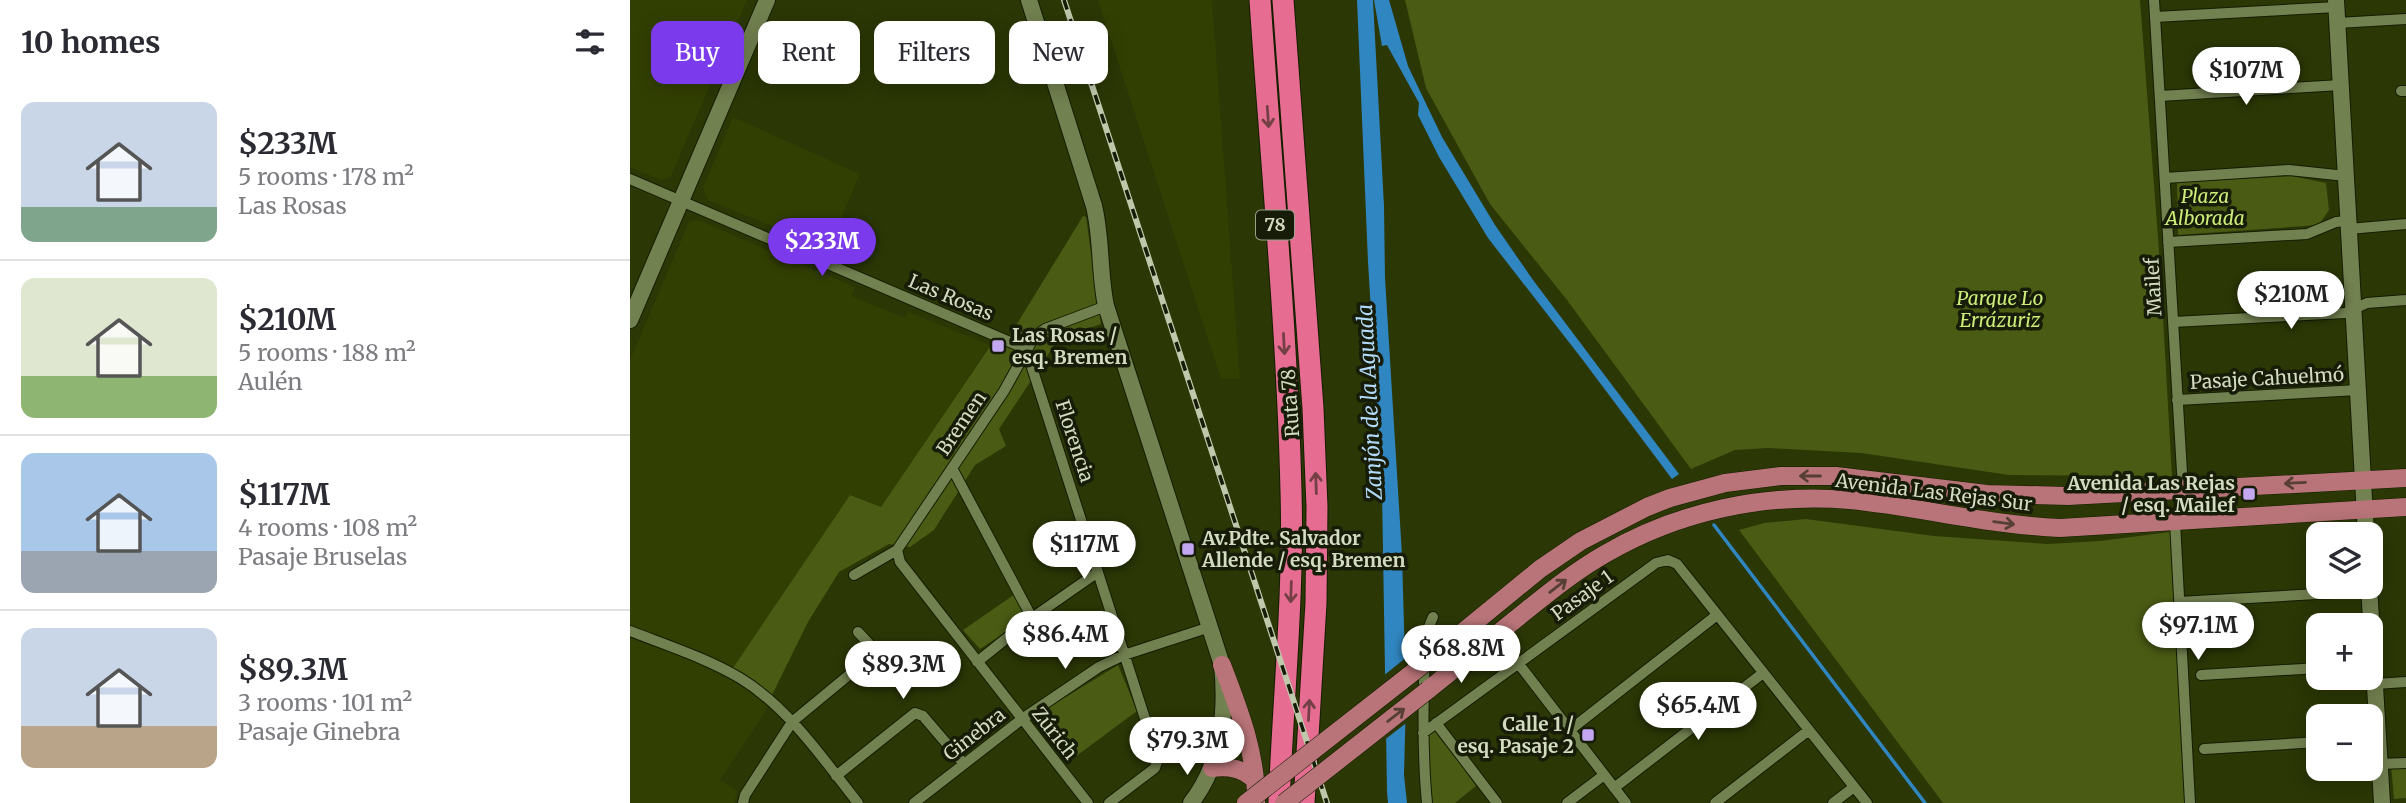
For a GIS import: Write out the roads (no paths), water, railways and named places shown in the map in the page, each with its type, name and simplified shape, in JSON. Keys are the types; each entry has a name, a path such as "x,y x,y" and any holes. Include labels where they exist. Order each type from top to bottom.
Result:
{"highway":[{"name":"Ruta 78","path":"1260,0 1283,329 1291,491 1282,803"},
{"name":"Ruta 78","path":"1283,0 1313,408 1317,507 1316,603 1304,803"}],"main road":[{"name":"Avenida Las Rejas Sur","path":"1246,803 1540,569 1581,541 1670,498 1725,484 1781,476 1836,476 1960,491 2030,496 2147,493 2406,478"},
{"name":"Avenida Las Rejas Sur","path":"1282,803 1584,567 1644,534 1709,511 1780,500 1830,499 1937,511 1993,522 2039,527 2090,528 2406,507"},
{"path":"1222,665 1251,752 1256,803"},
{"path":"1212,768 1233,767 1255,780"}],"street":[{"path":"630,320 634,300 681,201 767,0"},
{"path":"1029,0 1094,206 1106,306 1222,665 1223,723 1212,768 1204,786 1191,803"},
{"name":"Mailef","path":"2154,0 2183,489"},
{"path":"2155,17 2337,10 2406,19"},
{"path":"2337,10 2366,522"},
{"path":"2160,96 2341,85"},
{"path":"2165,178 2289,170 2346,176"},
{"name":"Las Rosas","path":"630,179 1027,349"},
{"path":"2168,242 2307,234 2336,222 2349,225 2406,224"},
{"path":"2173,323 2345,313 2367,303 2406,300"},
{"name":"Bremen","path":"854,575 897,550 1008,384 1034,337 1106,306"},
{"name":"Florencia","path":"1027,349 1158,761 1155,768 1109,803"},
{"name":"Pasaje Cahuelmó","path":"2177,400 2358,390"},
{"path":"952,468 1032,618"},
{"path":"2175,522 2190,803"},
{"name":"Zúrich","path":"897,550 901,562 976,662 1088,803"},
{"name":"Pasaje 1","path":"1423,733 1656,563 1668,560 1677,564 1717,615"},
{"path":"976,662 1032,618 1098,572"},
{"path":"2179,602 2306,593"},
{"path":"1570,730 1717,615 1867,803"},
{"path":"1427,803 1423,733 1426,638 1433,617"},
{"name":"Ginebra","path":"914,803 1022,719 1099,667 1124,655 1210,627"},
{"path":"630,631 738,677 792,722 859,803"},
{"path":"743,803 745,795 792,722 873,655 872,647 858,632"},
{"path":"1518,663 1626,803"},
{"path":"2201,675 2306,669"},
{"path":"1614,788 1763,673"},
{"path":"2383,683 2406,682"},
{"path":"836,776 915,713 923,716 964,764"},
{"path":"1436,723 1497,803"},
{"path":"1715,803 1809,730"},
{"path":"2204,748 2306,744"},
{"path":"2383,764 2406,763"},
{"path":"1567,803 1605,775"},
{"path":"2380,781 2382,803"},
{"path":"1833,803 1854,787"}],"water":[{"path":"1357,0 1373,0 1384,206 1385,278 1402,555 1406,697 1404,775 1407,803 1388,803 1387,792 1382,491 1368,262"},
{"path":"1374,0 1389,0 1408,66 1442,137 1495,225 1533,280 1679,474 1672,479 1488,238 1439,157 1418,115 1419,103 1387,45 1382,46"}],"waterway":[{"path":"1714,525 1925,803"}],"railway":[{"path":"1064,0 1327,803"}],"place":[{"name":"Las Rosas / esq. Bremen","path":"998,346"},
{"name":"Avenida Las Rejas / esq. Mailef","path":"2249,494"},
{"name":"Av.Pdte. Salvador Allende / esq. Bremen","path":"1188,549"},
{"name":"Calle 1 / esq. Pasaje 2","path":"1588,735"}],"park label":[{"name":"Plaza Alborada","path":"2205,207"},
{"name":"Parque Lo Errázuriz","path":"2000,309"}],"water label":[{"name":"Zanjón de la Aguada","path":"1370,402"}]}
